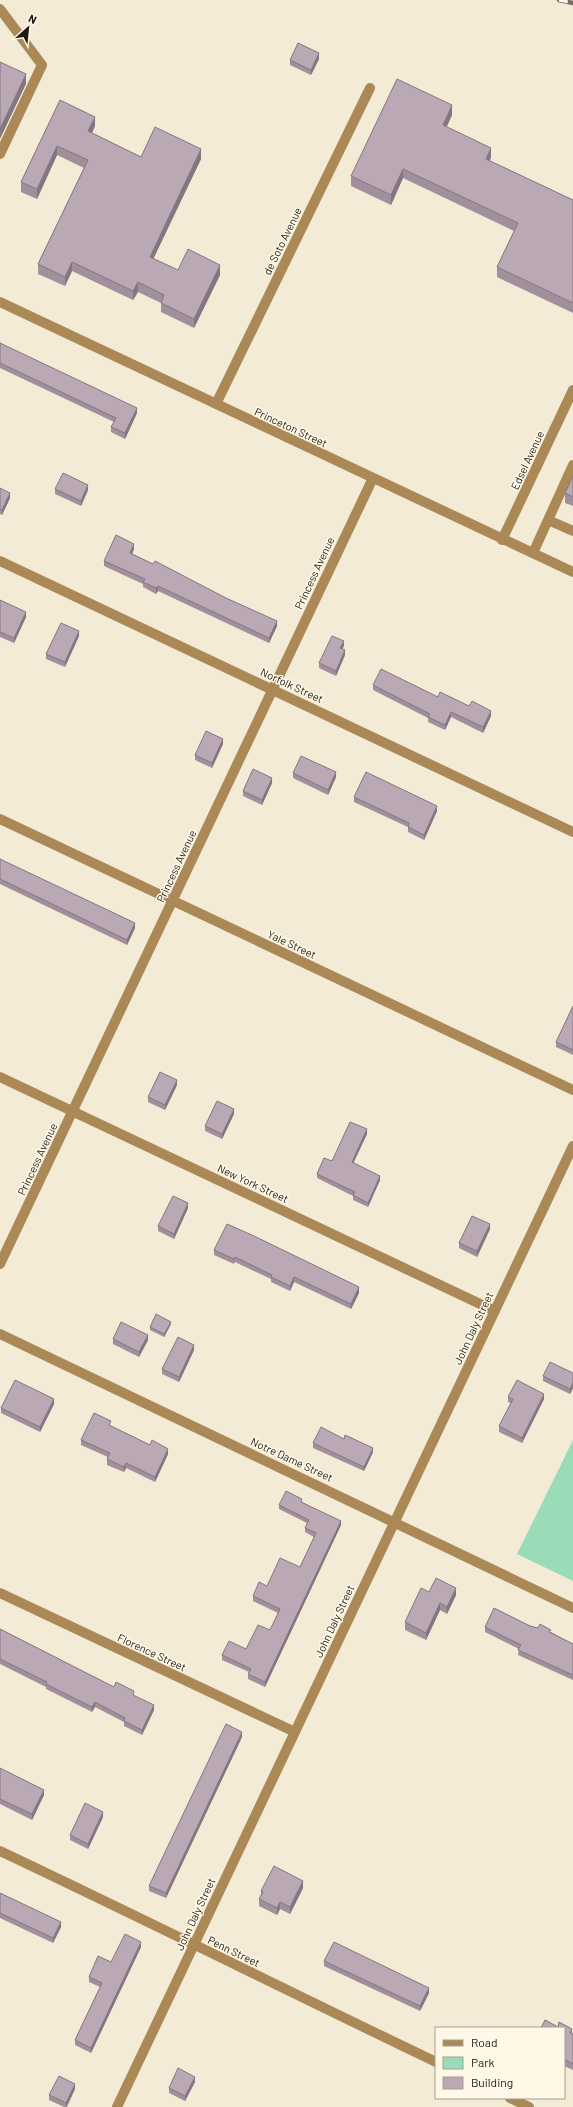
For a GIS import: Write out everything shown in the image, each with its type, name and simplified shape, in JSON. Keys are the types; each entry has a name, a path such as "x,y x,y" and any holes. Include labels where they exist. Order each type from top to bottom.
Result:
{"street":[{"path":"0,9 42,65 0,154"},
{"name":"de Soto Avenue","path":"216,404 370,88"},
{"name":"Princeton Street","path":"0,302 502,540 573,572"},
{"name":"Edsel Avenue","path":"502,540 573,390"},
{"path":"533,553 573,464"},
{"name":"Princess Avenue","path":"0,1264 373,478"},
{"path":"548,520 573,531"},
{"name":"Norfolk Street","path":"0,560 573,832"},
{"name":"Yale Street","path":"0,819 573,1090"},
{"name":"New York Street","path":"0,1076 495,1311"},
{"name":"John Daly Street","path":"117,2107 573,1146"},
{"name":"Notre Dame Street","path":"0,1334 395,1521 573,1608"},
{"name":"Florence Street","path":"0,1593 295,1732"},
{"name":"Penn Street","path":"0,1851 171,1932 194,1945 435,2062"},
{"path":"512,2099 529,2107"}],"green space":[{"path":"573,1440 573,1581 517,1554"}],"building":[{"path":"298,43 319,53 311,70 290,60"},
{"path":"0,62 26,74 0,129"},
{"path":"397,79 452,105 443,125 491,148 486,159 573,200 573,303 497,267 518,223 403,169 391,195 351,176"},
{"path":"60,100 95,117 88,131 141,157 155,127 201,149 150,257 178,270 188,249 220,265 194,319 161,303 164,295 138,282 133,291 72,262 65,277 38,264 88,160 57,146 37,189 21,182"},
{"path":"0,343 137,408 125,433 111,427 116,418 0,363"},
{"path":"63,473 88,485 81,501 55,489"},
{"path":"573,476 573,497 565,493"},
{"path":"0,488 10,493 2,510 0,509"},
{"path":"116,535 134,544 130,553 153,564 155,561 226,598 277,621 269,638 158,586 156,588 143,582 145,579 104,561"},
{"path":"0,600 26,612 14,638 0,632"},
{"path":"61,623 79,631 65,662 46,654"},
{"path":"332,636 344,641 340,648 345,650 336,671 319,663"},
{"path":"381,669 438,697 440,692 469,706 472,701 491,711 483,727 451,712 445,725 428,717 430,714 373,685"},
{"path":"206,731 223,739 212,763 195,755"},
{"path":"301,756 336,772 328,790 293,773"},
{"path":"253,769 272,778 262,800 243,791"},
{"path":"366,772 437,806 424,835 408,827 409,823 354,797"},
{"path":"0,859 135,923 127,940 0,879"},
{"path":"573,1006 573,1050 556,1042"},
{"path":"160,1072 177,1080 165,1105 148,1097"},
{"path":"217,1101 234,1109 222,1134 205,1126"},
{"path":"350,1122 367,1129 352,1162 380,1176 368,1203 353,1195 355,1192 317,1174 324,1158 332,1161"},
{"path":"173,1196 188,1203 174,1234 158,1226"},
{"path":"472,1216 490,1224 477,1251 459,1243"},
{"path":"227,1224 359,1287 351,1304 294,1277 290,1286 271,1277 272,1275 235,1257 234,1259 214,1250"},
{"path":"156,1314 171,1322 164,1334 150,1327"},
{"path":"121,1322 148,1335 139,1352 113,1339"},
{"path":"178,1337 194,1345 179,1377 162,1369"},
{"path":"550,1362 573,1373 573,1383 570,1389 543,1376"},
{"path":"15,1380 54,1399 40,1427 1,1408"},
{"path":"517,1380 544,1394 522,1438 499,1426 513,1399 508,1397"},
{"path":"94,1413 111,1421 109,1425 150,1445 152,1440 168,1449 155,1477 126,1463 124,1467 107,1459 110,1453 81,1440"},
{"path":"321,1427 344,1439 345,1435 373,1448 364,1467 313,1443"},
{"path":"286,1491 302,1499 301,1502 341,1521 265,1682 248,1674 251,1669 222,1655 229,1641 246,1649 258,1625 270,1630 280,1609 253,1596 259,1582 267,1586 280,1558 300,1567 316,1533 305,1528 309,1520 279,1505"},
{"path":"436,1578 456,1588 447,1607 440,1603 426,1633 405,1622 421,1588 429,1592"},
{"path":"494,1608 530,1626 538,1628 540,1624 551,1630 549,1632 573,1644 573,1675 518,1650 521,1645 485,1627"},
{"path":"0,1629 114,1687 116,1682 134,1691 133,1695 154,1705 142,1730 124,1721 125,1718 95,1702 92,1707 46,1684 47,1682 0,1659"},
{"path":"226,1724 242,1732 166,1893 149,1886"},
{"path":"0,1768 44,1790 32,1814 0,1799"},
{"path":"85,1803 103,1812 88,1844 70,1835"},
{"path":"274,1866 303,1881 290,1907 280,1902 277,1908 259,1899 263,1892 261,1891"},
{"path":"0,1893 61,1922 53,1938 0,1913"},
{"path":"125,1934 141,1942 91,2048 75,2040 102,1983 89,1977 98,1956 111,1962"},
{"path":"334,1942 429,1988 420,2006 324,1961"},
{"path":"545,2020 558,2027 542,2027"},
{"path":"559,2022 572,2029 570,2033 573,2034 573,2064 565,2060 565,2027 558,2027"},
{"path":"178,2068 195,2077 185,2096 169,2088"},
{"path":"59,2076 75,2084 66,2103 49,2095"}],"railway":[{"path":"559,0 573,3"}]}
